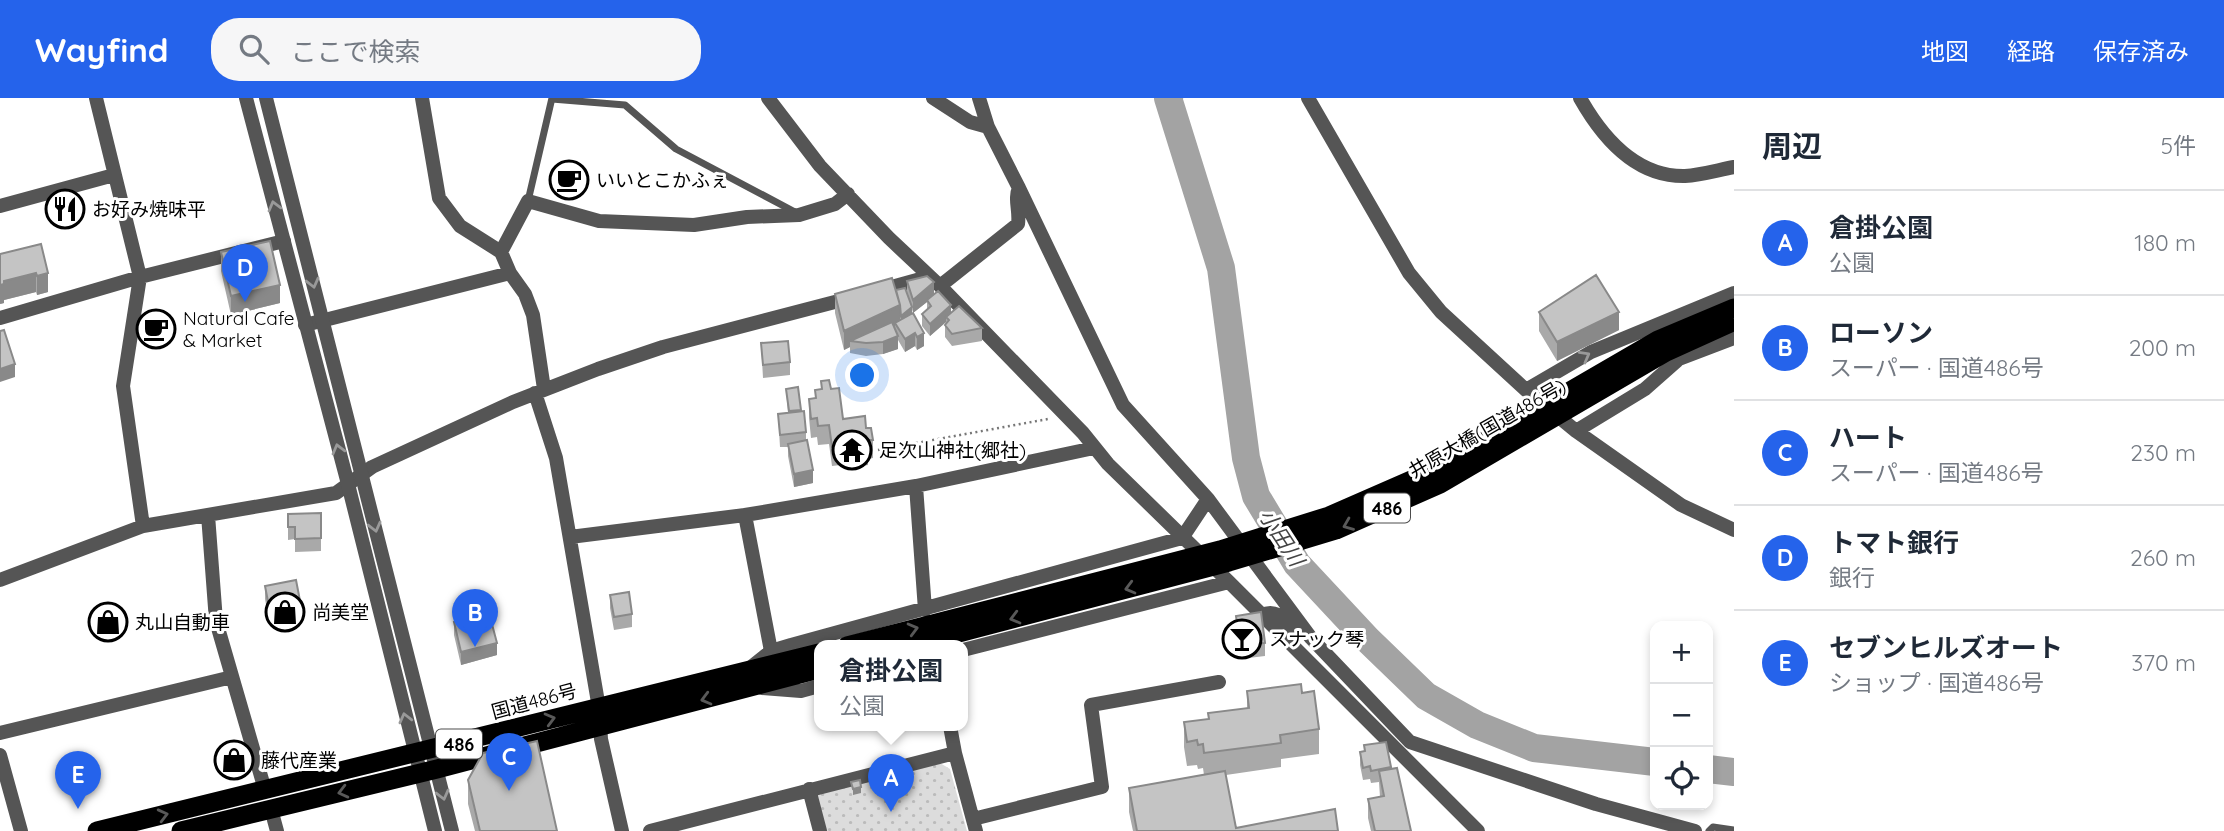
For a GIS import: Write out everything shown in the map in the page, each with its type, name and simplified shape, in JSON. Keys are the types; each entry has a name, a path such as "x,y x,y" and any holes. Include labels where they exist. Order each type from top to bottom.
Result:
{"highway":[{"name":"486","path":"1662,346 1734,308"},
{"name":"486","path":"1662,346 1734,322"},
{"name":"井原大橋(国道486号)","path":"1079,593 1329,516 1388,492 1432,471 1662,346"},
{"name":"486","path":"873,640 1079,593"},
{"name":"486","path":"928,640 1079,593"},
{"name":"国道486号","path":"750,679 814,655"},
{"name":"国道486号","path":"181,831 271,809 426,762 600,717 750,679 814,670"},
{"name":"国道486号","path":"97,831 265,790 426,762"}],"street":[{"path":"96,98 140,277 123,386 144,526"},
{"path":"246,98 348,484 426,762 452,831"},
{"path":"266,98 362,474 426,762 435,831"},
{"path":"422,98 439,198 460,226 501,252 510,273 525,294 533,315 540,391 556,458 570,537 600,717 602,748 622,831"},
{"path":"768,98 820,166 1064,413 1094,448 1182,538 1230,582 1478,831"},
{"path":"933,98 970,122 988,127"},
{"path":"979,98 998,151 1123,405 1208,499 1311,638 1410,742 1418,747 1596,804 1695,831"},
{"path":"1308,98 1409,274 1441,312 1526,390 1576,431 1681,505 1734,530"},
{"path":"1580,98 1593,121 1617,150 1654,171 1684,176 1734,167"},
{"path":"0,206 114,175"},
{"path":"0,580 144,526 336,493 372,467 540,391 663,348 934,282 1018,224 1018,188"},
{"path":"501,252 528,201 599,221 694,225 747,217 799,215 835,204 848,194"},
{"path":"0,318 140,277 284,241"},
{"path":"305,324 510,273"},
{"path":"1526,390 1591,352 1734,293"},
{"path":"1576,431 1645,388 1679,359 1734,338"},
{"path":"570,537 745,515 916,486 1094,448"},
{"path":"916,486 925,610"},
{"path":"814,688 801,691 750,679 771,651 1182,538 1208,499"},
{"path":"208,515 214,610 265,790"},
{"path":"745,515 771,651"},
{"path":"968,649 1230,582"},
{"path":"1262,615 1277,613 1304,636 1311,638"},
{"path":"0,733 232,677"},
{"path":"951,731 975,825 1102,787 1091,705 1219,682"},
{"path":"650,831 955,753"},
{"path":"0,755 21,831"},
{"path":"809,789 820,831"},
{"path":"271,809 276,831"}],"lane":[{"path":"528,201 552,99 625,105 676,149 799,215"},
{"path":"1709,831 1713,827 1734,830"}],"path":[{"path":"878,450 1055,418 1064,413"}],"shaded area":[{"path":"940,763 950,769 967,831 826,831 817,794"}],"building":[{"path":"270,241 280,285 231,296 221,252"},
{"path":"41,244 48,273 37,276 36,273 4,281 4,284 0,285 0,254"},
{"path":"1596,275 1619,312 1557,342 1539,312"},
{"path":"927,276 934,282 913,300 907,281"},
{"path":"892,278 900,305 844,331 835,294"},
{"path":"905,288 912,307 901,316 896,290"},
{"path":"938,291 951,305 930,324 922,314 931,306 927,300"},
{"path":"959,306 982,328 952,334 945,325 949,320 946,317"},
{"path":"913,313 924,333 917,337 915,333 905,339 895,323"},
{"path":"892,322 898,336 883,342 850,341"},
{"path":"4,330 15,364 0,369 0,331"},
{"path":"788,341 790,362 763,365 761,343"},
{"path":"829,380 831,389 839,388 843,419 865,416 866,428 871,428 873,440 867,440 868,447 832,447 829,425 818,426 817,418 811,419 809,399 816,398 815,390 822,389 821,381"},
{"path":"798,387 801,410 789,411 786,389"},
{"path":"804,411 806,432 780,435 778,414"},
{"path":"807,440 813,470 794,474 788,444"},
{"path":"321,513 321,538 295,539 295,527 288,527 288,514"},
{"path":"296,580 301,606 270,612 265,586"},
{"path":"629,592 632,614 614,617 610,595"},
{"path":"1261,612 1265,643 1240,646 1236,616"},
{"path":"489,613 497,643 461,652 454,622"},
{"path":"1301,684 1302,693 1314,691 1319,729 1280,735 1281,743 1204,753 1203,744 1198,745 1197,740 1187,742 1184,722 1209,719 1208,713 1249,708 1247,691"},
{"path":"537,741 557,831 480,831 468,780 483,753"},
{"path":"1386,742 1391,767 1371,771 1370,766 1363,768 1360,752 1365,751 1364,745"},
{"path":"1397,768 1411,831 1375,831 1368,799 1384,796 1379,771"},
{"path":"1225,771 1236,828 1335,809 1338,831 1137,831 1129,788"},
{"path":"860,780 861,787 853,789 851,782"}],"waterway":[{"name":"小田川","path":"1168,98 1221,268 1246,458 1256,496 1297,564 1367,639 1426,696 1477,725 1534,748 1650,761"},
{"path":"1168,100 1181,98"},
{"name":"小田川","path":"1713,770 1734,772"}],"place":[{"name":"いいとこかふぇ","path":"569,180"},
{"name":"お好み焼味平","path":"65,209"},
{"name":"トマト銀行","path":"245,302"},
{"name":"Natural Cafe & Market","path":"156,329"},
{"name":"足次山神社(郷社)","path":"852,450"},
{"name":"尚美堂","path":"285,612"},
{"name":"丸山自動車","path":"108,622"},
{"name":"スナック琴","path":"1242,639"},
{"name":"ローソン","path":"475,647"},
{"name":"藤代産業","path":"234,760"},
{"name":"ハート","path":"509,791"},
{"name":"セブンヒルズオート","path":"78,809"},
{"name":"倉掛公園","path":"891,812"}]}
